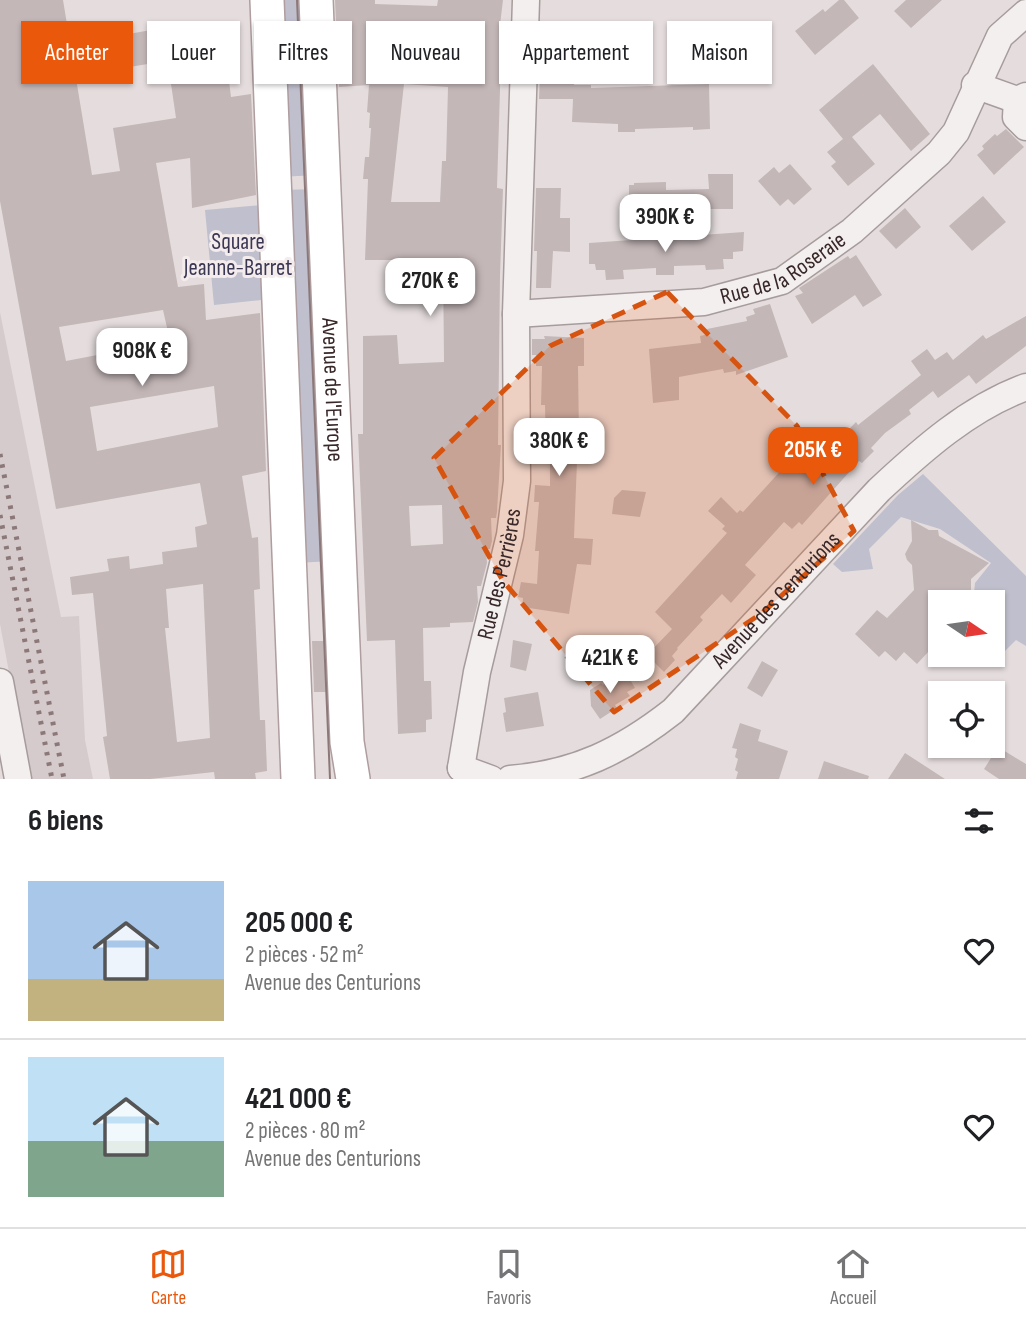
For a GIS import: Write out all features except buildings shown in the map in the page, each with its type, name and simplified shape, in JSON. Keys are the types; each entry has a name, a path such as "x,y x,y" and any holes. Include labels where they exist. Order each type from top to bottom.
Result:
{"main road":[{"path":"267,0 298,779"},
{"name":"Avenue de l'Europe","path":"316,0 347,742 353,779"}],"street":[{"name":"Rue des Perrières","path":"452,774 468,724 477,672 510,535 517,481 516,314 526,0"},
{"name":"Rue de la Roseraie","path":"516,314 704,302 782,281 852,231 939,153 956,132 975,85 1000,36 1026,13"},
{"path":"975,85 1021,98 1016,117 1026,127"},
{"name":"Avenue des Centurions","path":"527,778 590,763 617,750 664,718 879,490 909,462 939,436 970,415 1026,387"},
{"path":"0,682 18,779"},
{"path":"452,774 491,779"}],"highlighted area":[{"path":"667,292 797,426 854,531 762,613 614,712 503,581 434,458 550,346"}],"shaded area":[{"path":"0,312 61,617 79,616 85,740 93,779 29,779 0,624"}],"green space":[{"path":"272,0 309,0 310,21 273,21"},
{"path":"276,84 312,84 316,175 280,177"},
{"path":"316,189 332,561 296,563 281,190"},
{"name":"Square Jeanne-Barret","path":"262,205 271,299 214,305 205,210"},
{"path":"923,474 1026,576 1026,646 1016,640 1005,651 1005,590 974,590 975,583 991,563 940,529 901,517 869,549 873,569 842,572 833,564 898,495"}],"tram line":[{"path":"297,0 330,779"}],"railway":[{"path":"0,454 64,779"},
{"path":"0,515 52,779"}]}
